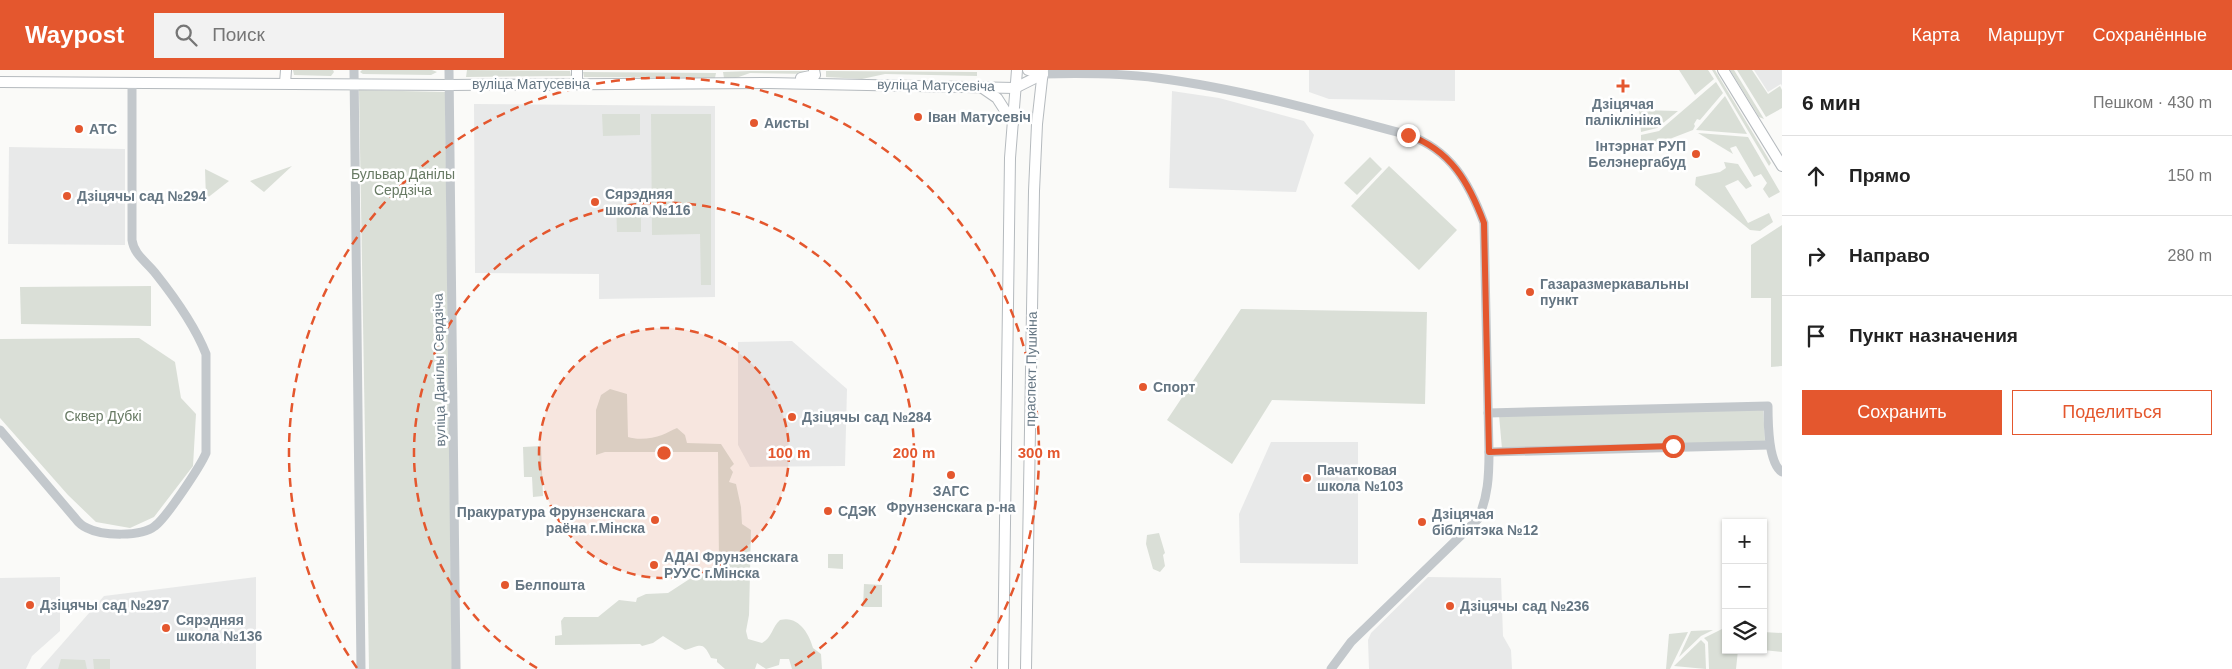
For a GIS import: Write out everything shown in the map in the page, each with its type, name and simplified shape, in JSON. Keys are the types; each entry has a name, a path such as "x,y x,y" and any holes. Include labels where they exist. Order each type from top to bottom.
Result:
{"main road":[{"path":"286,70 286,83"},
{"path":"577,70 577,84"},
{"path":"768,83 812,76 815,74 814,70"},
{"name":"праспект Пушкіна","path":"1003,669 1010,158 1017,70"},
{"path":"1028,70 1043,72"},
{"path":"1723,70 1782,166"},
{"name":"вуліца Матусевіча","path":"0,82 354,85 768,83 1015,88 1043,72"},
{"name":"праспект Пушкіна","path":"1026,669 1034,191 1037,124 1043,72"},
{"path":"981,86 997,98 1013,123"}],"street":[{"path":"354,70 361,669"},
{"name":"вуліца Данілы Сердзіча","path":"449,70 456,669"},
{"path":"1043,72 1146,77 1219,88 1408,135 1426,141 1438,150 1455,167 1467,185 1484,223 1489,452 1488,487 1485,504 1478,519 1351,642 1331,669"},
{"path":"0,430 75,518 86,528 95,531 131,534 144,532 156,526 201,466 206,453 206,354 201,342 178,305 155,273 133,249 132,83"},
{"path":"1488,413 1768,406 1769,445 1776,464 1782,472"},
{"path":"1489,452 1769,445"}],"shaded area":[{"path":"1309,70 1455,70 1455,101 1329,99 1309,92"},
{"path":"1754,70 1782,70 1782,86 1781,84 1768,92"},
{"path":"1172,91 1219,98 1304,121 1314,135 1296,192 1169,188"},
{"name":"Сярэдняя школа №116","path":"474,104 715,106 715,297 599,299 599,274 475,273"},
{"name":"Дзіцячы сад №294","path":"9,147 125,149 125,245 8,244"},
{"name":"Дзіцячы сад №284","path":"792,341 847,389 845,466 750,467 738,445 738,342"},
{"name":"Пачатковая школа №103","path":"1271,442 1358,442 1358,564 1240,563 1239,514"},
{"name":"Дзіцячы сад №297","path":"60,577 60,631 32,656 26,669 0,669 0,578"},
{"name":"Сярэдняя школа №136","path":"256,577 256,669 40,669 104,596"},
{"name":"Дзіцячы сад №236","path":"1428,577 1501,578 1503,636 1511,650 1512,669 1369,669 1368,640 1371,633"}],"green space":[{"path":"293,70 333,70 334,72 331,76 294,75"},
{"path":"362,70 432,70 437,72 431,75 363,74 360,72"},
{"path":"467,70 570,71 571,76 466,77"},
{"path":"1679,70 1708,70 1714,79 1695,95"},
{"path":"1712,70 1715,70 1771,163 1769,166"},
{"path":"1730,70 1734,70 1764,119 1759,117"},
{"path":"1737,70 1752,70 1768,94 1780,86 1782,90 1782,108 1766,117"},
{"path":"810,71 810,74 750,73 736,78 724,78 723,72"},
{"path":"826,71 977,72 977,76 885,74 862,79 826,77"},
{"path":"583,72 716,73 715,78 584,77"},
{"path":"1716,82 1723,93 1700,120 1697,119 1693,130 1641,150 1641,135 1659,131"},
{"name":"Бульвар Данілы Сердзіча","path":"359,90 445,92 452,669 369,669"},
{"path":"1725,96 1747,134 1696,130"},
{"path":"1639,110 1678,111 1657,128 1641,132"},
{"path":"602,114 640,114 640,135 603,136"},
{"path":"651,114 711,114 711,285 701,285 700,234 652,235"},
{"path":"1698,133 1748,137 1780,192 1769,198 1763,189 1767,183 1761,174 1754,177 1736,146 1730,148 1733,154"},
{"path":"1370,157 1382,169 1357,195 1344,183"},
{"path":"1724,162 1738,164 1752,186 1746,189 1738,180 1725,186 1748,223 1769,213 1773,222 1760,231 1750,230 1695,185 1696,177 1720,172 1726,168"},
{"path":"292,166 264,192 250,181"},
{"path":"1389,166 1457,230 1419,270 1351,206"},
{"path":"205,169 229,181 206,199"},
{"path":"641,203 641,232 617,232 616,204"},
{"path":"1782,225 1782,366 1771,367 1771,298 1751,298 1751,245"},
{"path":"151,286 151,326 21,324 20,287"},
{"path":"1241,309 1427,312 1425,404 1272,400 1232,464 1167,420"},
{"name":"Сквер Дубкі","path":"139,338 175,362 181,398 196,414 193,466 154,517 130,528 96,522 68,495 0,418 0,339"},
{"path":"610,389 627,394 628,437 640,439 654,437 677,428 685,435 687,443 721,444 734,464 730,468 733,472 729,482 736,484 741,507 742,524 751,530 749,615 746,631 748,639 762,643 768,638 780,620 792,620 802,626 813,648 821,654 822,669 792,669 789,659 780,659 779,665 766,669 757,663 755,669 725,669 717,662 717,659 711,658 703,647 698,646 685,650 663,636 653,643 642,646 640,644 555,645 555,636 562,635 561,621 564,617 598,617 619,600 636,602 637,598 646,594 668,593 708,567 719,567 718,452 605,452 596,455 596,410 601,395"},
{"path":"1763,408 1765,441 1502,449 1499,415"},
{"path":"541,446 543,496 533,497 532,477 524,477 523,447"},
{"path":"1159,533 1165,553 1163,555 1165,566 1160,572 1153,569 1146,544 1147,535"},
{"path":"828,554 843,554 843,569 828,568"},
{"path":"864,584 882,585 882,607 863,607"},
{"path":"1722,629 1722,654 1738,654 1736,669 1709,669 1708,642 1704,638"},
{"path":"1713,630 1701,636 1679,657 1691,631"},
{"path":"1688,632 1670,669 1666,669 1669,634"},
{"path":"1767,632 1782,633 1782,652 1767,650"},
{"path":"1701,640 1705,644 1706,669 1674,666"},
{"path":"61,659 85,660 87,669 58,669"},
{"path":"93,659 110,659 110,669 94,669"}],"place":[{"name":"Дзіцячая паліклініка","path":"1623,86"},
{"name":"Іван Матусевіч","path":"918,117"},
{"name":"Аисты","path":"754,123"},
{"name":"АТС","path":"79,129"},
{"name":"Інтэрнат РУП Белэнергабуд","path":"1696,154"},
{"name":"Дзіцячы сад №294","path":"67,196"},
{"name":"Сярэдняя школа №116","path":"595,202"},
{"name":"Газаразмеркавальны пункт","path":"1530,292"},
{"name":"Спорт","path":"1143,387"},
{"name":"Дзіцячы сад №284","path":"792,417"},
{"name":"ЗАГС Фрунзенскага р-на","path":"951,475"},
{"name":"Пачатковая школа №103","path":"1307,478"},
{"name":"СДЭК","path":"828,511"},
{"name":"Пракуратура Фрунзенскага раёна г.Мінска","path":"655,520"},
{"name":"Дзіцячая бібліятэка №12","path":"1422,522"},
{"name":"АДАІ Фрунзенскага РУУС г.Мінска","path":"654,565"},
{"name":"Белпошта","path":"505,585"},
{"name":"Дзіцячы сад №297","path":"30,605"},
{"name":"Дзіцячы сад №236","path":"1450,606"},
{"name":"Сярэдняя школа №136","path":"166,628"}],"route":[{"path":"1408,135 1426,141 1455,167 1475,200 1484,223 1489,452 1673,446"}]}
